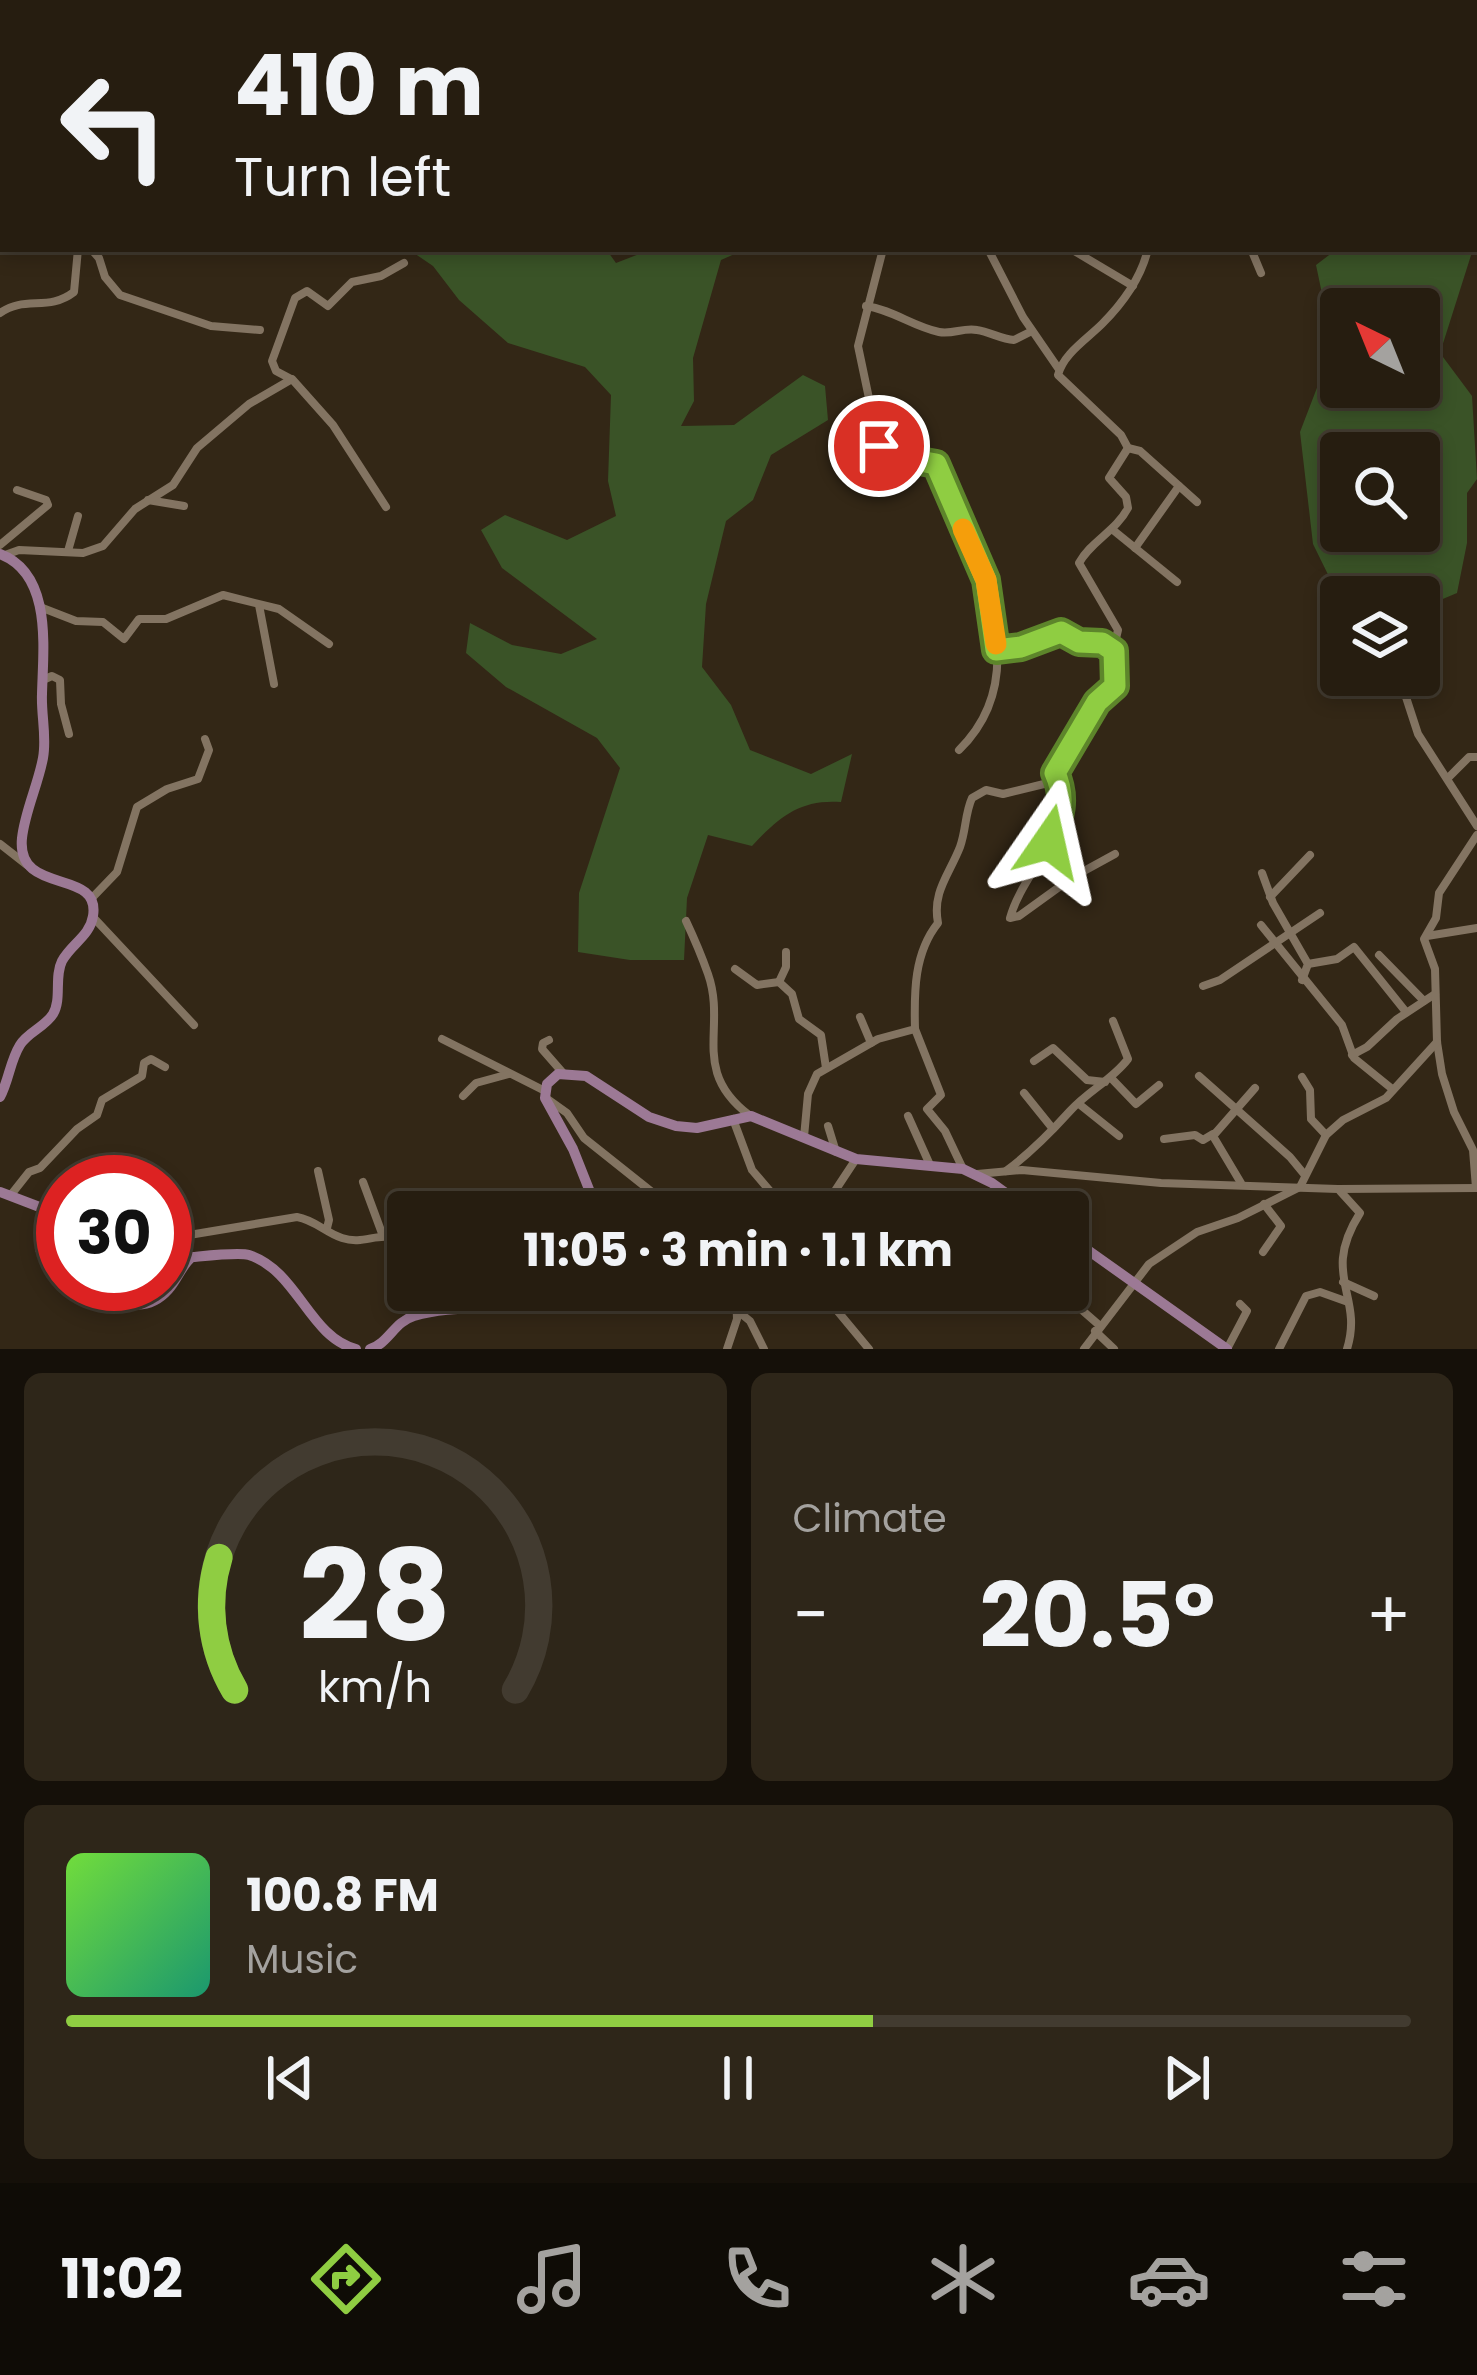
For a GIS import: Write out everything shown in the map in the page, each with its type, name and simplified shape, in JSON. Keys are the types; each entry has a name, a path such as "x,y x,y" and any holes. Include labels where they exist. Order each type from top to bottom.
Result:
{"main road":[{"path":"0,1096 17,1049 56,1010 61,963 86,934 93,917 91,899 77,886 27,866 22,838 44,755 38,607 27,575 2,551"},
{"path":"590,1191 545,1094 548,1081 562,1072 586,1076 650,1117 676,1126 697,1128 751,1116 837,1154 963,1168 1004,1191"},
{"path":"4,1194 36,1206"},
{"path":"1089,1250 1227,1349"},
{"path":"192,1257 247,1254 288,1282 337,1342 356,1349"},
{"path":"370,1349 382,1345 409,1317 450,1311"}],"street":[{"path":"1,313 13,304 62,302 74,292 78,252"},
{"path":"92,252 120,295 211,326 260,330"},
{"path":"883,252 858,346 879,446 887,455 936,464 986,580 996,650 988,713 959,750"},
{"path":"990,252 1060,377 1121,435 1128,448 1140,451 1197,502"},
{"path":"1076,252 1133,286"},
{"path":"1058,368 1112,314 1133,286 1145,252"},
{"path":"1252,252 1261,273"},
{"path":"386,507 333,425 272,361 296,298 308,292 328,306 352,282 380,276 404,263"},
{"path":"866,306 892,310 936,332 974,329 1014,340 1032,331"},
{"path":"2,551 83,553 103,546 146,500 173,485 197,448 249,404 291,379"},
{"path":"963,1168 945,1131 927,1109 941,1095 915,1028 915,981 926,940 938,923 939,890 958,851 970,802 986,790 1003,794 1039,788 1055,773 1097,702 1115,686 1118,630 1079,562 1125,515 1128,503 1108,478 1128,448"},
{"path":"1135,548 1179,486"},
{"path":"2,551 48,505 46,500 17,490"},
{"path":"146,500 184,506"},
{"path":"68,551 78,516"},
{"path":"1113,530 1178,583"},
{"path":"38,607 76,621 102,622 127,638 137,620 166,620 218,596 279,609 329,644"},
{"path":"259,605 274,684"},
{"path":"996,650 1021,647 1061,632 1114,651"},
{"path":"43,680 52,676 60,680 69,734"},
{"path":"1406,696 1418,734 1477,826"},
{"path":"91,899 117,872 137,807 202,775 209,750 205,740"},
{"path":"1448,778 1469,757 1477,757"},
{"path":"1055,773 1061,785 1060,818 1010,917 1019,916 1114,854"},
{"path":"1425,936 1436,918 1439,893 1477,835"},
{"path":"0,844 27,866"},
{"path":"1270,898 1310,855"},
{"path":"1262,873 1270,898 1308,964 1302,980"},
{"path":"1203,986 1220,980 1320,914"},
{"path":"93,917 194,1025"},
{"path":"686,921 709,976 713,1053 720,1080 729,1099 751,1116"},
{"path":"1261,925 1342,1025 1352,1055 1391,1088"},
{"path":"1425,936 1477,928"},
{"path":"977,1174 1006,1171 1338,1189 1476,1188 1473,1150 1452,1106 1437,1042 1434,962 1425,936"},
{"path":"1308,964 1342,957 1354,947 1406,1012"},
{"path":"779,982 786,952"},
{"path":"1379,955 1424,1001"},
{"path":"735,969 758,985 779,982"},
{"path":"779,982 791,994 799,1018 820,1035 826,1068"},
{"path":"1352,1055 1436,993"},
{"path":"860,1018 871,1043"},
{"path":"1006,1171 1109,1081 1129,1056 1112,1021"},
{"path":"804,1139 810,1086 817,1074 871,1043 915,1028"},
{"path":"442,1040 511,1073 557,1102 584,1138 651,1191"},
{"path":"549,1040 542,1049 562,1072"},
{"path":"1085,1349 1134,1280 1160,1255 1197,1232 1300,1187 1326,1135 1343,1120 1384,1100 1437,1042"},
{"path":"1034,1061 1053,1048 1087,1080 1109,1081 1136,1104 1159,1085"},
{"path":"4,1194 97,1115 102,1100 142,1076 144,1064 151,1059 165,1066"},
{"path":"463,1096 476,1083 511,1073"},
{"path":"1199,1076 1305,1175"},
{"path":"1302,1077 1310,1090 1311,1119 1326,1135"},
{"path":"1164,1138 1195,1135 1204,1140 1255,1088"},
{"path":"1024,1093 1053,1129"},
{"path":"1079,1104 1120,1136"},
{"path":"908,1116 930,1166"},
{"path":"733,1117 752,1170 770,1191"},
{"path":"828,1126 837,1154"},
{"path":"1213,1134 1242,1184"},
{"path":"835,1191 856,1159"},
{"path":"318,1171 327,1228"},
{"path":"363,1182 383,1236"},
{"path":"1338,1189 1360,1213 1344,1241 1342,1281 1351,1335 1347,1349"},
{"path":"1264,1204 1281,1226 1264,1252"},
{"path":"192,1237 291,1217 303,1217 346,1239 387,1236"},
{"path":"1342,1281 1375,1296"},
{"path":"1279,1349 1306,1296 1319,1292 1348,1302"},
{"path":"1227,1349 1247,1311 1240,1304"},
{"path":"837,1311 869,1349"},
{"path":"1080,1311 1114,1349"},
{"path":"727,1349 738,1312 751,1321 764,1349"}],"green space":[{"path":"412,252 608,252 616,263 644,252 739,252 721,260 693,358 694,401 681,426 734,425 803,375 825,386 828,420 771,455 753,500 726,521 706,604 702,667 731,705 750,750 811,774 852,754 841,802 791,812 752,846 708,835 687,898 684,960 630,960 578,952 579,893 620,768 597,738 506,687 466,653 470,623 512,645 561,654 597,639 502,568 481,530 505,515 567,540 616,516 608,481 611,395 585,367 508,343 459,300 433,266"},
{"path":"1333,252 1472,252 1440,353 1440,288 1321,288 1316,265"},
{"path":"1440,353 1472,396 1477,479 1467,493 1467,543 1457,593 1440,600 1440,576 1329,576 1313,544 1300,432 1320,380 1320,408 1440,408"}],"slow traffic":[{"path":"963,529 986,580 996,644"}],"route":[{"path":"879,446 887,455 936,464 986,580 996,650 1021,647 1061,632 1079,642 1095,640 1114,651 1115,686 1097,702 1055,773 1061,785 1061,810 1049,842"}]}
